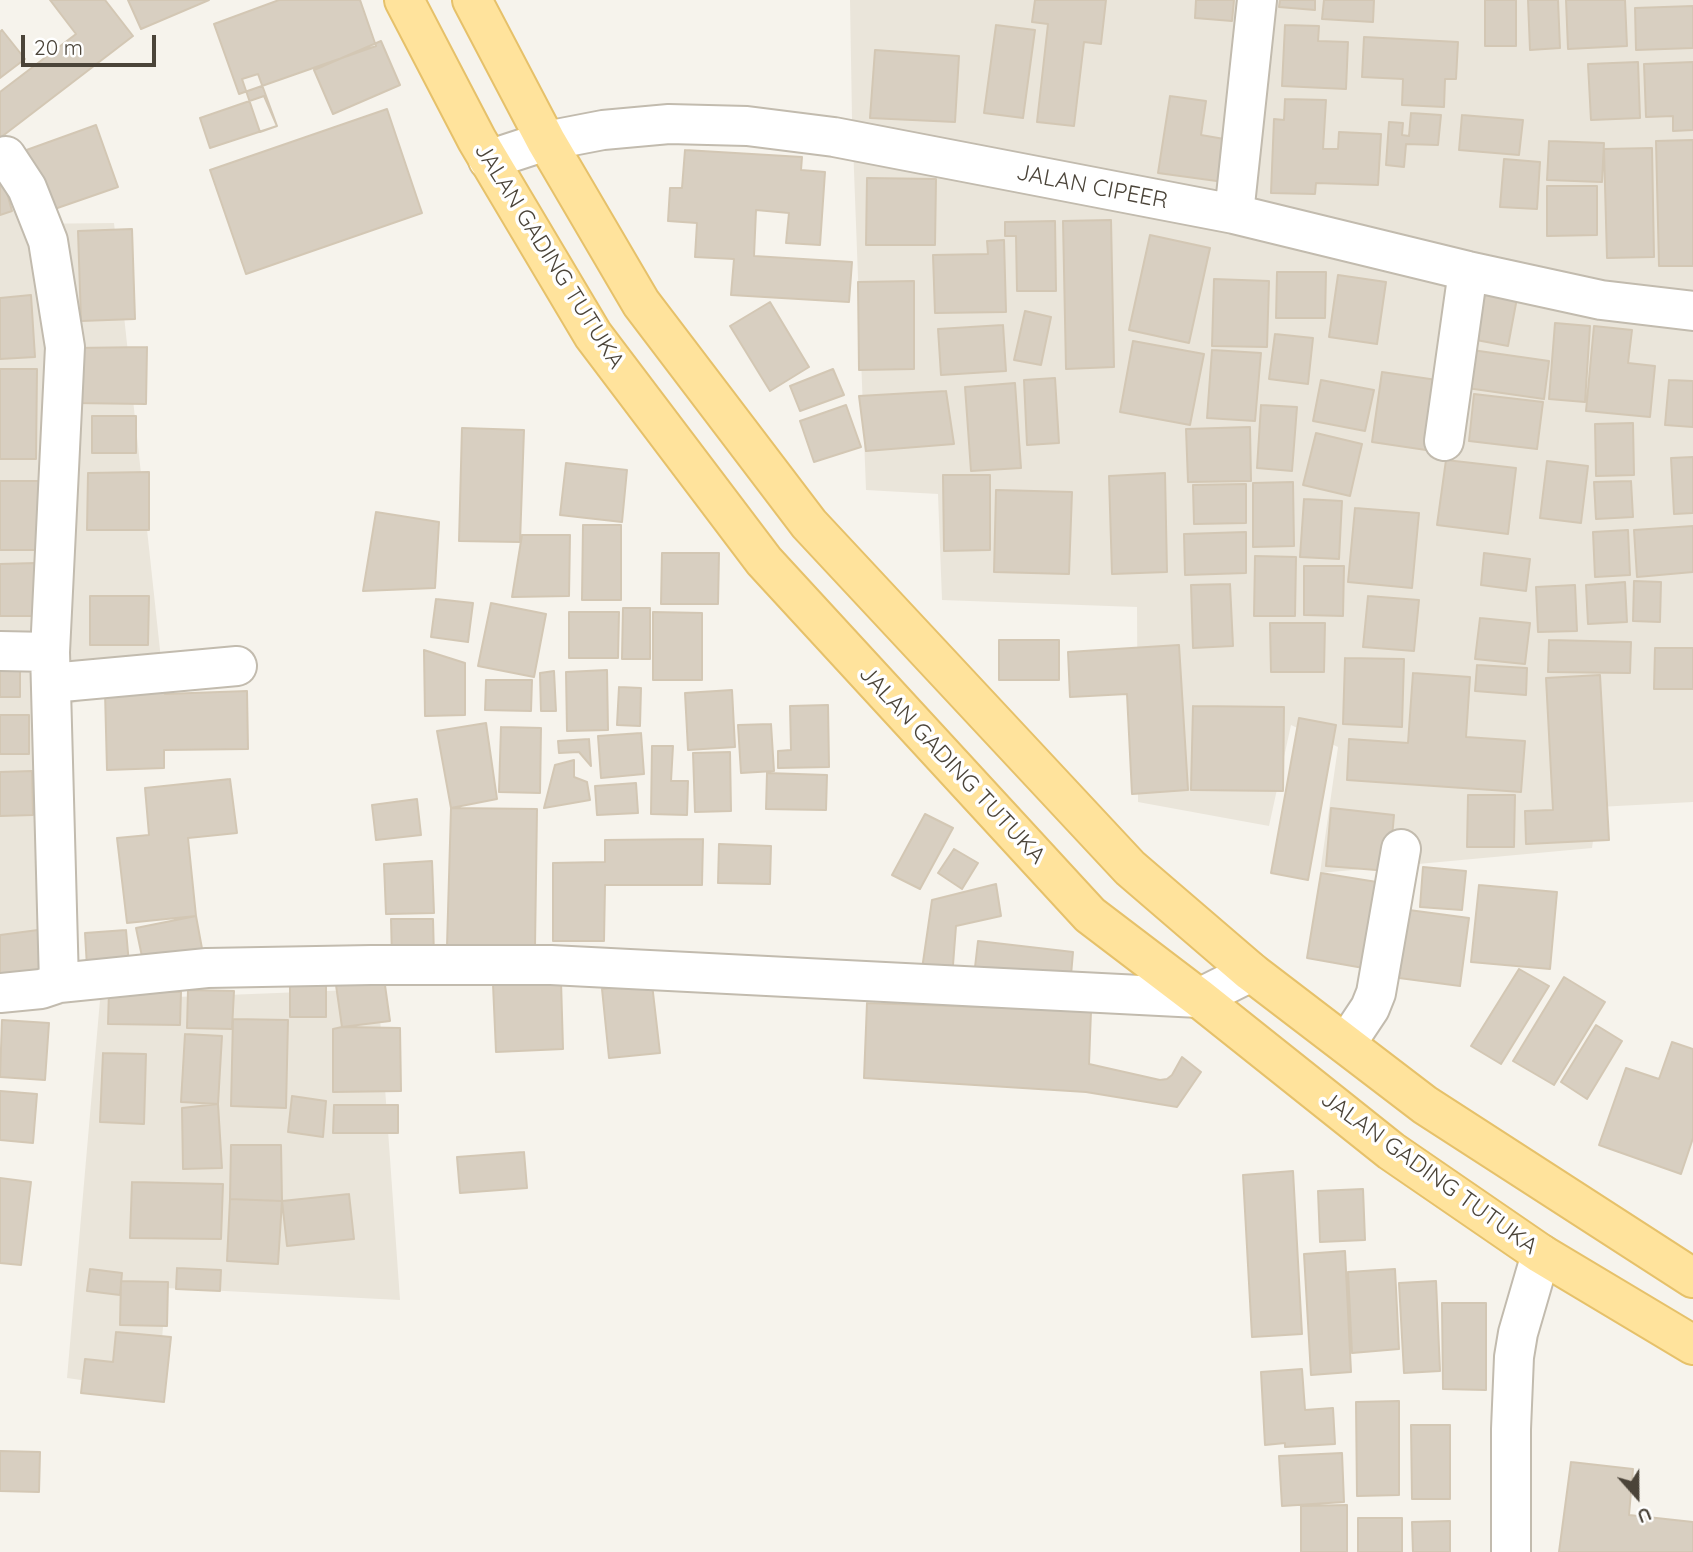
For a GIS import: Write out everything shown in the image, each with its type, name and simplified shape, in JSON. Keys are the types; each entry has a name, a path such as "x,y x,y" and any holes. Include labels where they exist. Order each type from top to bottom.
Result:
{"main road":[{"name":"JALAN GADING TUTUKA","path":"404,0 488,160 593,335 764,561 1090,915 1391,1151 1541,1254 1693,1345"},
{"path":"472,0 546,141 641,303 809,524 1130,869 1251,972 1425,1105 1693,1278"}],"street":[{"path":"1234,214 1257,0"},
{"name":"JALAN CIPEER","path":"488,160 546,141 603,131 669,124 747,126 834,136 1234,214 1468,271 1601,300 1693,311"},
{"path":"6,156 27,188 48,241 65,347 51,667 59,983"},
{"path":"1444,441 1468,271"},
{"path":"0,652 51,667 237,666"},
{"path":"1346,1044 1370,1009 1376,993 1401,849"},
{"path":"0,993 41,989 59,983 207,968 551,965 1199,998 1251,972"},
{"path":"1511,1552 1514,1357 1518,1333 1541,1254"}],"shaded area":[{"path":"850,0 1693,0 1693,802 1598,807 1592,848 1320,873 1338,747 1291,725 1269,826 1138,802 1137,607 942,600 938,494 866,490"},
{"path":"0,188 24,224 114,223 163,678 45,711 44,994 0,1003"},
{"path":"378,989 400,1300 166,1288 158,1391 67,1378 100,1000"}],"building":[{"path":"50,0 105,0 133,36 0,138 0,92 76,34"},
{"path":"128,0 209,0 141,29"},
{"path":"279,0 360,0 376,46 239,94 214,24"},
{"path":"1035,0 1106,0 1101,44 1084,42 1074,126 1037,122 1048,24 1032,22"},
{"path":"1196,0 1234,0 1232,21 1195,18"},
{"path":"1280,0 1315,0 1315,10 1279,7"},
{"path":"1324,0 1374,0 1373,22 1322,19"},
{"path":"1485,0 1516,0 1516,46 1485,46"},
{"path":"1528,0 1558,0 1560,48 1530,50"},
{"path":"1566,0 1625,0 1627,46 1568,49"},
{"path":"1693,6 1693,48 1636,50 1635,8"},
{"path":"996,25 1035,30 1023,118 984,113"},
{"path":"1285,25 1319,26 1318,41 1348,42 1346,89 1282,86"},
{"path":"2,30 25,59 0,78 0,32"},
{"path":"1364,37 1458,42 1456,79 1445,79 1444,107 1402,105 1403,79 1362,77"},
{"path":"381,41 400,85 333,114 314,70"},
{"path":"875,50 959,56 955,122 870,118"},
{"path":"1638,62 1640,118 1591,120 1588,64"},
{"path":"1693,62 1693,130 1673,131 1673,116 1646,117 1644,64"},
{"path":"258,74 277,126 260,132 242,79"},
{"path":"264,96 277,126 210,148 200,118"},
{"path":"1170,96 1206,101 1201,135 1230,140 1224,182 1158,173"},
{"path":"1285,99 1326,100 1323,149 1338,149 1339,132 1381,134 1378,185 1316,183 1315,194 1271,193 1274,119 1284,120"},
{"path":"387,109 422,213 246,274 210,170"},
{"path":"1411,113 1441,115 1438,145 1406,144 1404,167 1386,165 1389,122 1403,123 1402,135 1409,136"},
{"path":"1462,115 1523,120 1519,155 1459,150"},
{"path":"96,125 118,187 43,213 21,152"},
{"path":"1693,140 1693,266 1659,266 1656,141"},
{"path":"1549,141 1604,143 1602,182 1547,180"},
{"path":"1652,148 1654,257 1607,258 1604,149"},
{"path":"685,150 802,157 801,170 825,172 820,245 786,243 789,213 756,210 754,256 852,262 849,302 731,295 734,259 695,257 697,223 668,221 670,188 682,188"},
{"path":"1504,159 1540,162 1537,209 1500,207"},
{"path":"0,171 12,211 0,215"},
{"path":"867,178 936,179 935,245 866,245"},
{"path":"1547,186 1597,186 1597,235 1547,236"},
{"path":"1111,220 1114,367 1066,369 1063,221"},
{"path":"1055,221 1056,291 1017,291 1016,236 1005,236 1005,222"},
{"path":"132,229 135,319 81,321 78,231"},
{"path":"1150,235 1210,248 1189,343 1129,330"},
{"path":"1004,240 1006,312 935,313 933,255 988,254 987,241"},
{"path":"1277,272 1326,272 1325,318 1276,318"},
{"path":"1338,275 1386,282 1377,344 1329,337"},
{"path":"1214,279 1269,281 1267,347 1212,346"},
{"path":"914,281 914,369 859,370 858,282"},
{"path":"1479,292 1517,298 1508,346 1471,339"},
{"path":"31,295 35,357 0,359 0,298"},
{"path":"770,302 809,367 770,391 730,326"},
{"path":"1025,311 1051,317 1041,365 1014,360"},
{"path":"1555,323 1590,326 1585,402 1549,399"},
{"path":"1003,325 1006,371 941,375 938,329"},
{"path":"1594,326 1632,330 1628,363 1655,366 1650,417 1586,411"},
{"path":"1275,334 1313,338 1308,384 1269,379"},
{"path":"1133,341 1204,354 1190,425 1120,412"},
{"path":"147,347 146,404 75,403 75,348"},
{"path":"1465,349 1549,361 1544,399 1460,387"},
{"path":"1212,350 1261,353 1255,421 1207,418"},
{"path":"0,369 37,369 36,459 0,459"},
{"path":"833,369 844,395 800,411 790,386"},
{"path":"1382,372 1437,380 1426,450 1372,442"},
{"path":"1055,378 1059,443 1027,445 1024,380"},
{"path":"1321,380 1374,390 1365,431 1313,421"},
{"path":"1669,380 1693,381 1693,427 1665,425"},
{"path":"1015,383 1021,468 971,471 965,387"},
{"path":"946,391 954,444 866,451 859,396"},
{"path":"1474,394 1543,402 1537,449 1469,441"},
{"path":"846,405 861,447 814,462 800,421"},
{"path":"1261,405 1297,407 1292,471 1257,468"},
{"path":"92,416 136,416 136,453 92,453"},
{"path":"1633,423 1634,475 1596,476 1595,424"},
{"path":"1250,427 1251,481 1188,482 1186,429"},
{"path":"462,428 524,430 520,542 459,541"},
{"path":"1316,433 1362,444 1350,496 1303,485"},
{"path":"1693,457 1693,513 1674,514 1671,458"},
{"path":"1446,460 1516,468 1508,534 1437,525"},
{"path":"1547,461 1588,466 1581,523 1540,518"},
{"path":"566,463 627,470 622,522 560,515"},
{"path":"149,472 149,530 87,530 88,473"},
{"path":"1165,473 1167,572 1112,574 1109,476"},
{"path":"943,475 990,475 990,550 944,551"},
{"path":"0,481 39,481 39,550 0,550"},
{"path":"1631,481 1633,517 1596,519 1594,482"},
{"path":"1293,482 1294,546 1253,547 1253,483"},
{"path":"1246,484 1246,523 1194,524 1193,485"},
{"path":"996,490 1072,492 1069,574 994,572"},
{"path":"1304,499 1342,501 1339,559 1300,557"},
{"path":"1355,508 1419,513 1412,588 1348,582"},
{"path":"376,512 439,522 435,588 363,591"},
{"path":"583,525 621,525 621,600 582,600"},
{"path":"1693,526 1693,572 1637,577 1634,530"},
{"path":"1628,530 1630,575 1595,577 1593,532"},
{"path":"1246,532 1246,573 1185,575 1184,534"},
{"path":"522,535 570,535 569,596 512,597"},
{"path":"662,553 719,553 718,604 661,604"},
{"path":"1484,553 1530,559 1526,591 1481,585"},
{"path":"1255,556 1296,557 1295,616 1254,616"},
{"path":"36,563 36,616 0,616 0,564"},
{"path":"1304,566 1344,566 1343,616 1304,615"},
{"path":"1634,581 1661,582 1660,622 1633,621"},
{"path":"1625,582 1627,622 1588,624 1586,585"},
{"path":"1230,584 1233,646 1193,648 1191,585"},
{"path":"1575,585 1577,631 1538,632 1536,587"},
{"path":"90,596 149,596 148,645 90,645"},
{"path":"1368,596 1419,600 1414,651 1363,647"},
{"path":"436,599 473,603 468,642 431,637"},
{"path":"491,603 546,614 534,677 478,666"},
{"path":"623,608 650,608 650,659 622,659"},
{"path":"569,612 619,612 618,658 569,658"},
{"path":"653,612 702,613 702,680 653,680"},
{"path":"1480,618 1530,623 1525,664 1475,659"},
{"path":"1270,623 1325,623 1324,672 1271,672"},
{"path":"999,640 1059,640 1059,680 999,680"},
{"path":"1549,640 1631,642 1630,673 1548,672"},
{"path":"1179,645 1188,790 1132,794 1127,694 1070,697 1068,652"},
{"path":"1655,648 1693,648 1693,689 1654,689"},
{"path":"424,650 465,663 465,715 425,716"},
{"path":"1345,658 1404,659 1402,727 1343,724"},
{"path":"0,660 20,660 20,697 0,697"},
{"path":"1477,665 1527,668 1526,695 1475,691"},
{"path":"607,670 608,730 567,731 566,672"},
{"path":"554,671 556,711 541,711 540,673"},
{"path":"1413,673 1470,677 1466,737 1525,741 1521,792 1347,780 1349,739 1408,743"},
{"path":"1600,675 1609,840 1526,844 1525,811 1553,810 1546,678"},
{"path":"486,680 532,680 531,711 485,710"},
{"path":"619,687 641,688 640,726 617,725"},
{"path":"732,690 735,747 688,750 685,693"},
{"path":"247,691 248,749 164,750 164,768 107,770 105,692 165,694"},
{"path":"828,705 829,767 778,768 778,751 791,750 790,706"},
{"path":"1193,706 1284,707 1283,791 1191,790"},
{"path":"0,715 29,715 29,754 0,754"},
{"path":"1299,718 1336,725 1308,880 1271,873"},
{"path":"486,723 497,799 451,808 437,731"},
{"path":"771,724 774,771 741,773 738,725"},
{"path":"501,727 541,728 540,793 499,792"},
{"path":"641,733 644,774 601,778 598,736"},
{"path":"589,739 591,766 579,752 559,753 558,741"},
{"path":"652,746 673,746 671,781 688,781 687,815 651,814"},
{"path":"730,752 731,811 695,812 693,753"},
{"path":"574,760 574,777 587,782 590,800 544,808 555,765"},
{"path":"32,771 33,815 0,816 0,772"},
{"path":"767,773 827,775 826,810 766,809"},
{"path":"230,779 237,833 188,838 196,916 127,923 117,838 149,835 145,788"},
{"path":"636,783 638,813 597,815 595,786"},
{"path":"1468,795 1515,795 1514,847 1467,847"},
{"path":"417,799 421,835 376,840 372,805"},
{"path":"451,808 537,809 535,947 447,946"},
{"path":"1331,808 1394,815 1389,871 1326,866"},
{"path":"925,814 953,828 920,889 892,875"},
{"path":"703,839 702,885 605,885 604,941 553,941 553,863 605,862 605,840"},
{"path":"719,844 771,846 770,884 718,883"},
{"path":"954,849 978,863 962,889 938,873"},
{"path":"432,861 434,913 386,914 384,864"},
{"path":"1423,867 1466,871 1462,910 1420,907"},
{"path":"1321,873 1383,883 1369,969 1307,958"},
{"path":"996,884 1001,916 956,926 952,978 921,976 932,900"},
{"path":"1479,885 1557,892 1550,969 1471,962"},
{"path":"1409,910 1469,918 1460,986 1399,978"},
{"path":"196,916 203,954 144,966 136,928"},
{"path":"391,919 433,919 434,957 392,958"},
{"path":"38,930 43,976 0,981 0,935"},
{"path":"126,930 129,964 87,967 85,933"},
{"path":"978,941 1073,952 1070,987 974,976"},
{"path":"1519,969 1549,986 1501,1064 1471,1046"},
{"path":"383,971 390,1021 342,1027 335,978"},
{"path":"326,977 326,1017 290,1017 290,978"},
{"path":"1564,977 1605,1002 1554,1085 1513,1061"},
{"path":"561,981 563,1049 496,1052 493,984"},
{"path":"652,984 660,1053 609,1058 602,989"},
{"path":"188,990 234,991 232,1029 187,1028"},
{"path":"109,991 181,992 180,1025 108,1024"},
{"path":"867,1003 1091,1011 1089,1064 1160,1080 1172,1075 1182,1057 1201,1072 1177,1107 1086,1092 864,1078"},
{"path":"233,1019 288,1020 286,1108 231,1106"},
{"path":"2,1020 49,1023 45,1080 0,1077"},
{"path":"1596,1025 1622,1041 1587,1099 1561,1082"},
{"path":"400,1028 401,1091 333,1092 333,1029"},
{"path":"185,1034 222,1036 218,1104 181,1102"},
{"path":"1672,1042 1693,1049 1693,1138 1681,1174 1599,1145 1626,1068 1659,1079"},
{"path":"103,1053 146,1054 144,1124 100,1122"},
{"path":"0,1091 37,1094 33,1143 0,1140"},
{"path":"292,1096 326,1101 323,1137 288,1132"},
{"path":"218,1104 222,1168 183,1169 182,1108"},
{"path":"334,1105 398,1105 398,1133 333,1133"},
{"path":"231,1145 281,1145 282,1201 230,1199"},
{"path":"524,1152 527,1188 460,1193 457,1157"},
{"path":"1293,1171 1302,1334 1252,1337 1243,1175"},
{"path":"0,1178 31,1182 21,1265 0,1263"},
{"path":"132,1182 223,1184 221,1239 130,1238"},
{"path":"1363,1189 1365,1240 1320,1242 1318,1191"},
{"path":"349,1194 354,1239 287,1246 282,1201"},
{"path":"230,1199 282,1201 278,1264 227,1261"},
{"path":"1345,1251 1351,1372 1311,1375 1304,1254"},
{"path":"177,1268 221,1270 220,1291 176,1289"},
{"path":"90,1269 122,1273 120,1295 87,1291"},
{"path":"1395,1269 1399,1349 1352,1353 1348,1272"},
{"path":"121,1281 168,1282 167,1326 120,1325"},
{"path":"1436,1281 1440,1371 1404,1373 1399,1283"},
{"path":"1442,1303 1486,1303 1486,1390 1443,1389"},
{"path":"116,1332 171,1337 164,1402 81,1393 85,1359 113,1362"},
{"path":"1302,1369 1305,1410 1333,1408 1335,1444 1285,1447 1285,1443 1265,1445 1261,1372"},
{"path":"1399,1401 1399,1495 1357,1496 1356,1402"},
{"path":"1411,1425 1450,1425 1450,1499 1412,1499"},
{"path":"0,1451 40,1452 39,1492 0,1491"},
{"path":"1342,1453 1344,1502 1282,1506 1279,1456"},
{"path":"1571,1462 1633,1469 1629,1515 1693,1522 1693,1552 1559,1552"},
{"path":"1347,1505 1347,1552 1301,1552 1301,1506"},
{"path":"1358,1518 1402,1518 1402,1552 1358,1552"},
{"path":"1450,1521 1450,1552 1413,1552 1412,1522"}]}
